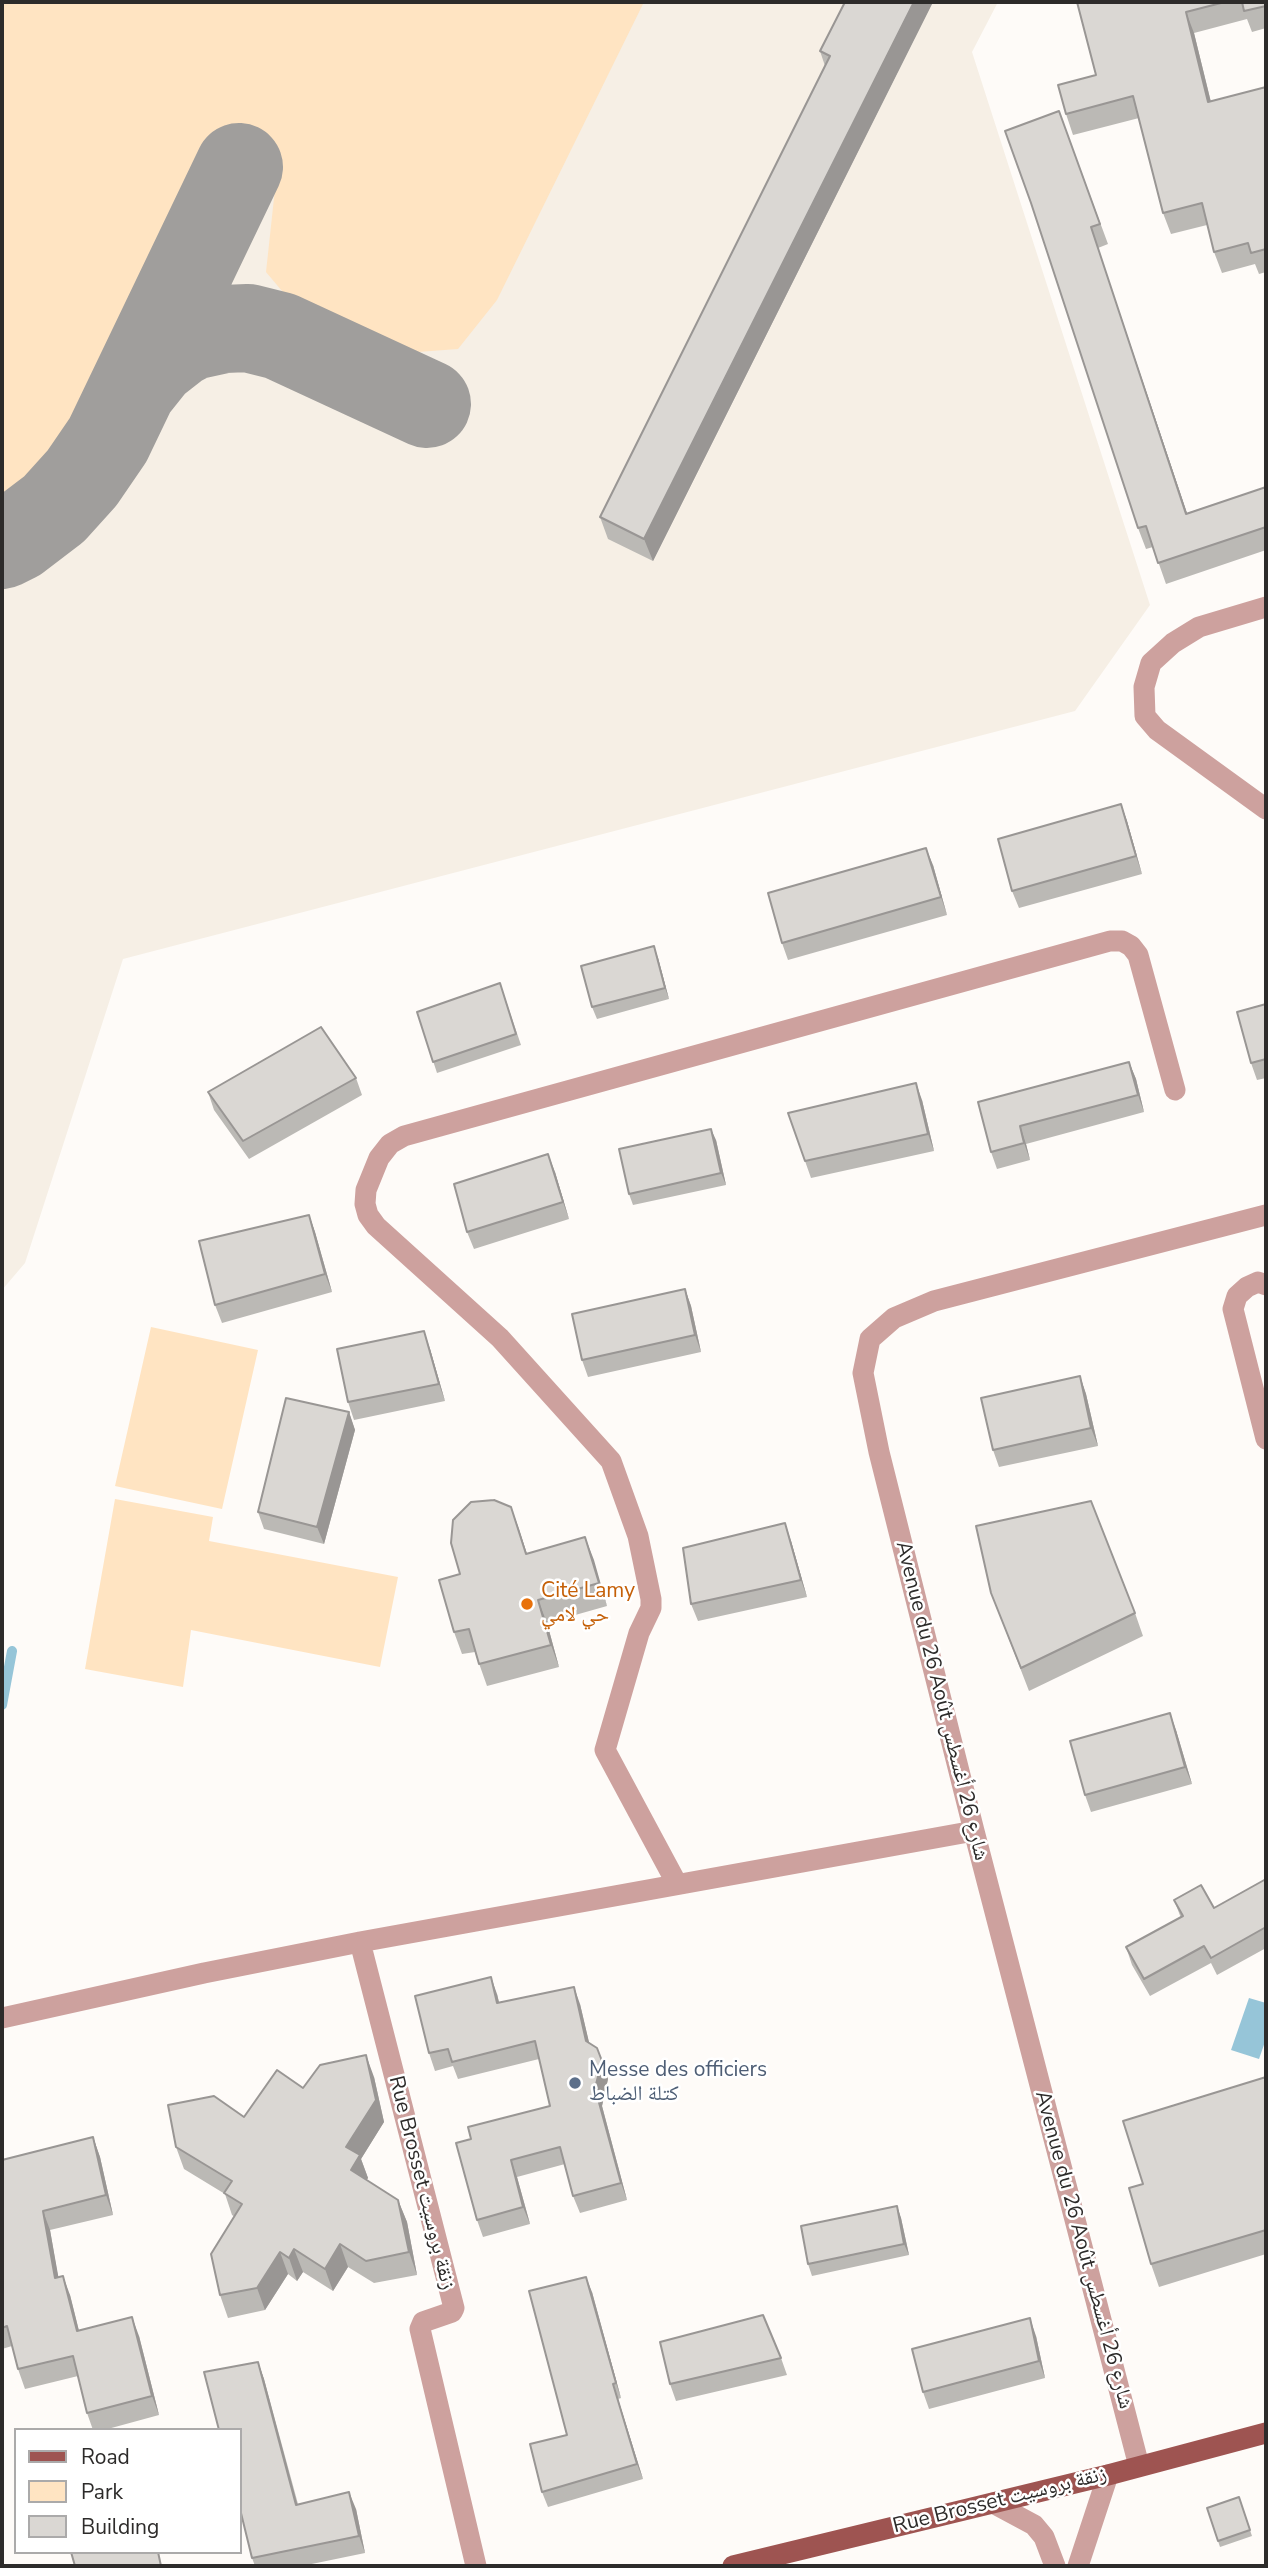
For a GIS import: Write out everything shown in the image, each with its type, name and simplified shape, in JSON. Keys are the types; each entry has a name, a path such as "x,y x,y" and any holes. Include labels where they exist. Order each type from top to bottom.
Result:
{"main road":[{"name":"Rue Brosset زنقة بروسيت","path":"733,2566 1266,2434"}],"street":[{"path":"1266,607 1199,627 1173,643 1151,663 1144,687 1145,716 1157,730 1266,809"},
{"path":"677,1884 605,1750 639,1633 651,1608 638,1536 611,1461 500,1338 376,1226 368,1215 365,1203 366,1190 379,1158 390,1144 404,1136 1111,941 1122,941 1131,946 1138,955 1175,1090"},
{"name":"Avenue du 26 Août شارع 26 أغسطس","path":"1139,2466 974,1831 879,1452 863,1373 870,1339 894,1318 934,1301 1266,1215"},
{"path":"1266,1286 1258,1282 1247,1287 1237,1296 1233,1309 1266,1439"},
{"path":"2,2018 360,1942 974,1831"},
{"name":"Rue Brosset زنقة بروسيت","path":"360,1942 454,2308 452,2312 423,2322 419,2329 476,2566"},
{"path":"1078,2566 1108,2475"},
{"path":"993,2503 1034,2525 1044,2537 1055,2566"}],"shaded area":[{"path":"2,2 998,2 972,52 1150,605 1075,711 123,959 25,1263 2,1290"}],"green space":[{"path":"2,2 644,2 497,300 458,349 391,354 309,323 266,272 275,189 212,151 94,398 24,491 2,505"},
{"path":"151,1327 258,1350 222,1509 115,1486"},
{"path":"115,1499 213,1517 209,1541 398,1577 380,1667 191,1630 183,1687 85,1669"}],"water":[{"path":"1249,1998 1266,2003 1266,2039 1259,2059 1231,2050"}],"building":[{"path":"845,2 914,2 644,539 600,517 830,56 820,51"},
{"path":"1077,2 1225,2 1186,12 1208,102 1266,87 1266,249 1251,253 1248,243 1214,252 1202,203 1163,213 1133,96 1066,114 1058,85 1096,75"},
{"path":"1242,2 1266,2 1266,6 1244,11"},
{"path":"1059,111 1100,224 1091,227 1186,514 1266,487 1266,527 1158,563 1146,526 1138,528 1005,131"},
{"path":"1121,804 1136,856 1012,891 998,839"},
{"path":"926,848 941,897 782,943 768,893"},
{"path":"654,946 665,988 592,1007 581,966"},
{"path":"500,983 516,1034 433,1062 417,1012"},
{"path":"1266,1004 1266,1059 1251,1063 1237,1012"},
{"path":"321,1027 356,1078 243,1141 208,1092"},
{"path":"1129,1062 1138,1095 1020,1126 1024,1143 991,1152 978,1102"},
{"path":"916,1083 928,1134 805,1161 788,1113"},
{"path":"711,1129 721,1173 629,1194 619,1149"},
{"path":"548,1154 563,1202 467,1232 454,1184"},
{"path":"309,1215 325,1274 215,1305 199,1241"},
{"path":"685,1289 695,1335 582,1360 572,1314"},
{"path":"424,1331 439,1384 348,1402 337,1349"},
{"path":"1080,1376 1091,1428 993,1450 981,1398"},
{"path":"286,1398 349,1412 317,1527 258,1512"},
{"name":"Cité Lamy حي لامي","path":"494,1500 511,1507 526,1554 585,1537 599,1583 538,1600 551,1645 479,1664 469,1629 454,1632 439,1580 460,1574 451,1543 453,1520 471,1502"},
{"path":"1091,1501 1135,1613 1021,1668 991,1593 976,1526"},
{"path":"785,1523 801,1580 691,1604 683,1548"},
{"path":"1170,1713 1185,1767 1085,1795 1070,1741"},
{"path":"1266,1879 1266,1927 1211,1958 1204,1946 1144,1979 1126,1947 1183,1916 1174,1900 1201,1885 1214,1908"},
{"path":"491,1977 497,2003 574,1987 586,2041 597,2048 602,2061 595,2088 621,2183 573,2196 560,2147 511,2160 523,2207 477,2220 456,2143 471,2139 468,2127 550,2106 535,2041 452,2062 448,2049 429,2053 415,1996"},
{"path":"366,2055 376,2100 346,2147 360,2155 351,2170 398,2200 409,2252 366,2261 340,2244 325,2269 294,2249 289,2258 280,2252 257,2288 220,2295 211,2254 242,2204 224,2193 232,2181 176,2147 168,2105 214,2096 244,2117 277,2070 303,2088 320,2065"},
{"path":"1266,2077 1266,2230 1151,2264 1129,2188 1143,2184 1123,2121"},
{"path":"93,2137 106,2195 43,2211 55,2278 63,2276 77,2331 132,2317 152,2396 87,2413 73,2356 18,2369 7,2326 2,2328 2,2160"},
{"path":"897,2206 904,2244 808,2264 801,2226"},
{"path":"586,2277 616,2383 613,2384 637,2464 542,2492 530,2444 567,2435 529,2291"},
{"path":"763,2315 781,2358 670,2384 660,2342"},
{"path":"1030,2318 1039,2361 923,2392 912,2349"},
{"path":"258,2362 296,2505 349,2492 359,2536 252,2558 242,2517 242,2428 218,2428 204,2372"},
{"path":"1239,2497 1250,2530 1218,2541 1207,2508"},
{"path":"72,2554 158,2554 161,2566 75,2566"}],"waterway":[{"path":"2,1705 12,1651"}],"taxiway":[{"path":"2,545 16,538 54,509 82,478 108,440 239,167"},
{"path":"134,387 154,362 192,336 224,329 248,328 280,336 427,404"}],"place":[{"name":"Cité Lamy حي لامي","path":"527,1604"},
{"name":"Messe des officiers كتلة الضباط","path":"575,2083"}]}
